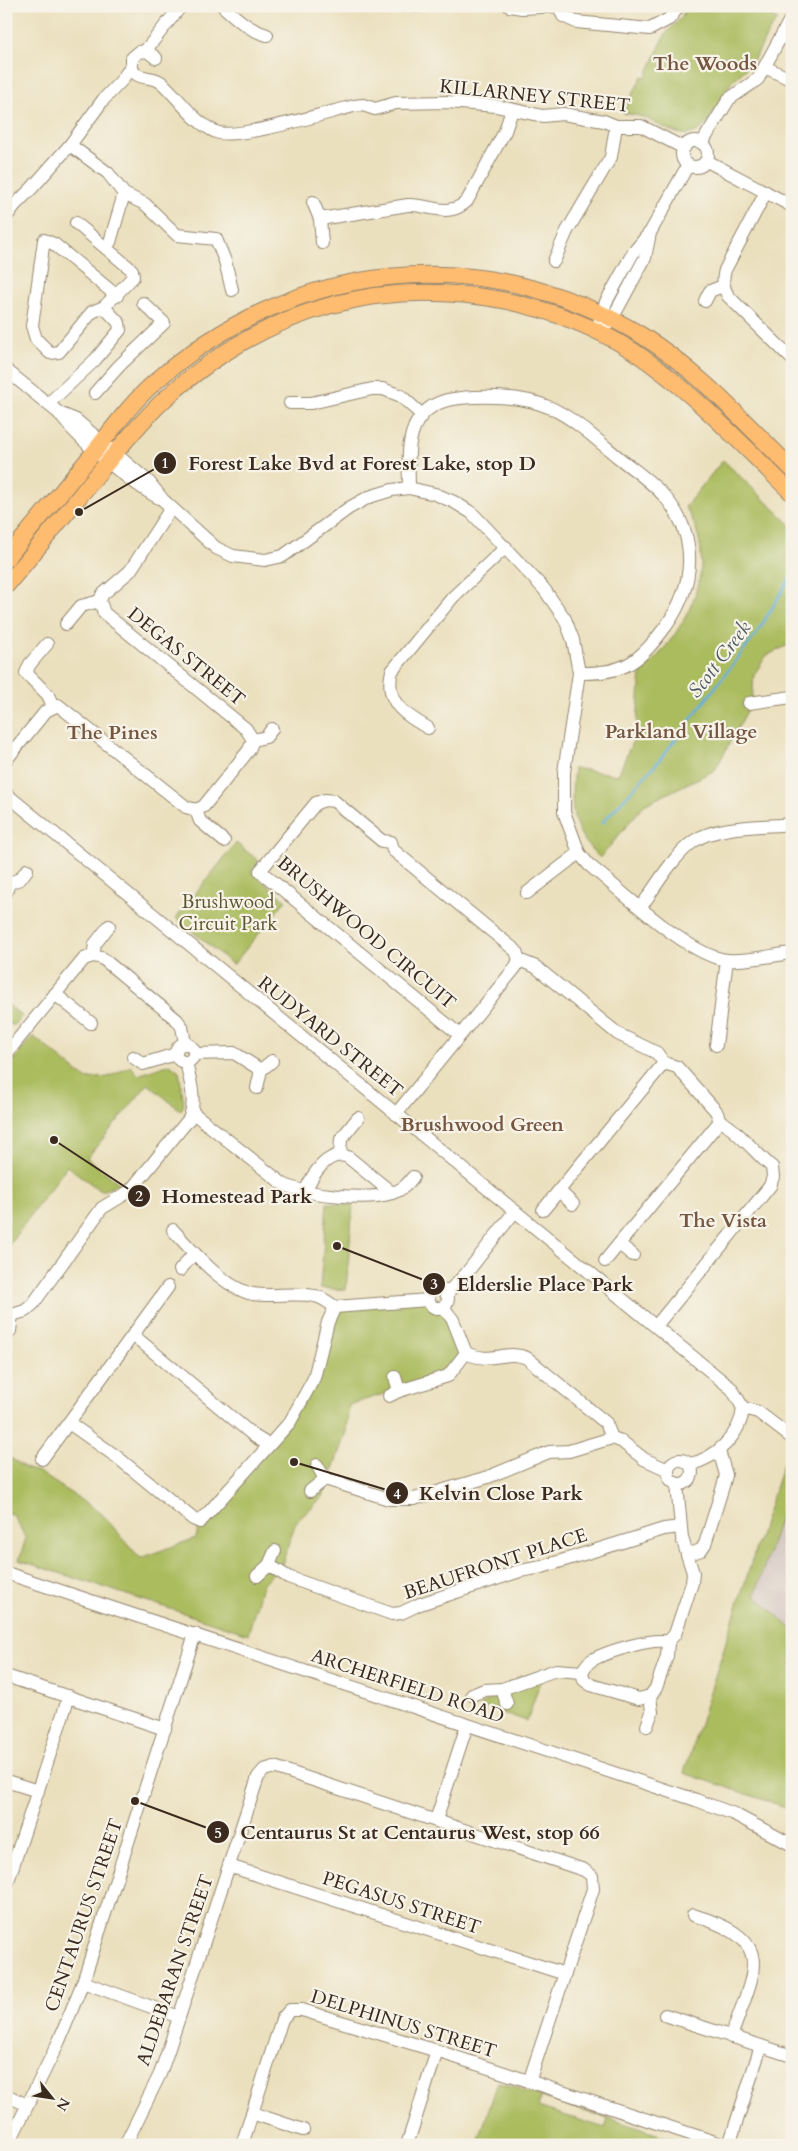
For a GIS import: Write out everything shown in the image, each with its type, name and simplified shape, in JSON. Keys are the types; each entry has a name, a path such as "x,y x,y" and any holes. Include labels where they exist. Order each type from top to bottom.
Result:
{"main road":[{"path":"6,559 139,398 177,363 242,321 314,291 379,277 423,274 463,275 504,281 547,292 607,316 673,357 702,381 792,469"},
{"path":"6,586 137,426 166,398 212,361 245,340 281,322 326,306 355,299 402,292 471,294 518,303 556,314 598,332 630,350 686,390 792,493"}],"street":[{"name":"KILLARNEY STREET","path":"181,6 156,39 146,66 184,108 208,128 221,134 260,130 354,106 364,105 375,109 396,103 448,102 496,106 543,116 564,114 604,121 616,126 641,126 684,148"},
{"path":"223,6 237,20 254,31 267,35"},
{"path":"369,6 383,6"},
{"path":"407,6 417,6"},
{"path":"509,6 522,8 559,6 564,16 576,22 650,29 669,19 679,6"},
{"path":"702,143 729,99 754,82 765,68 792,16"},
{"path":"7,213 70,145 103,100 122,80 146,66"},
{"path":"765,68 792,80"},
{"path":"320,219 408,205 416,205 428,209 451,210 461,207 467,201 505,131 512,110"},
{"path":"554,261 567,231 611,157 616,126"},
{"path":"690,142 702,143 708,153 706,161 696,168 688,165 683,160 684,148 690,142"},
{"path":"70,145 108,173 124,194 145,204 178,235 216,239 225,261 232,290"},
{"path":"706,161 792,206"},
{"path":"598,332 607,316 633,253 651,231 688,165"},
{"path":"766,192 726,270 723,277 723,286 728,296 792,359"},
{"path":"110,242 124,194"},
{"path":"313,202 320,219 322,243"},
{"path":"76,223 134,272 132,280 116,296 104,307 92,312 59,352 50,353 36,339 32,326 44,240 54,244 116,296"},
{"path":"705,301 710,291 723,286"},
{"path":"95,393 119,366 164,322 143,303"},
{"path":"48,404 103,352 121,327 104,307"},
{"path":"103,352 119,366"},
{"path":"6,370 59,413 76,420 142,489 167,504 216,548 233,556 265,560 283,556 349,508 369,496 392,490 409,488 435,494 454,502 472,513 544,589 565,619 573,640 579,673 562,792 564,812 579,853 589,864 683,942 703,952 727,960 792,953"},
{"path":"290,403 311,403 372,389 383,389 401,396 422,415"},
{"path":"409,488 410,443 414,428 422,415 444,400 457,398 522,398 541,403 576,422 664,496 675,511 685,531 690,552 690,566 684,592 674,615 645,653 630,665 615,671 579,673"},
{"name":"DEGAS STREET","path":"167,504 130,571 102,594 100,601 104,613 246,729 253,740"},
{"path":"428,728 409,717 393,699 389,682 392,672 453,597 506,547"},
{"name":"DEGAS STREET","path":"66,624 81,606 100,601"},
{"path":"47,644 30,664 26,673 48,695 54,706"},
{"path":"750,703 792,697"},
{"path":"6,760 46,711 54,706 63,707 186,808 196,810 204,806 252,745 253,740 266,737 272,729"},
{"name":"RUDYARD STREET","path":"6,794 732,1389 743,1408"},
{"name":"BRUSHWOOD CIRCUIT","path":"396,1114 515,968 518,960 516,951 393,850 391,842 382,841 334,801 325,800 316,803 260,871 460,1035"},
{"path":"196,810 200,821 224,841"},
{"path":"641,907 684,850 703,836 717,832 792,824"},
{"path":"527,894 579,853"},
{"path":"7,885 20,879 27,870"},
{"path":"93,956 95,944 109,926"},
{"path":"6,1054 84,959 93,956 102,958 177,1020 182,1027 185,1043 192,1046 185,1057 193,1100 192,1112 130,1191 102,1208 33,1304 25,1311 9,1313 10,1331 6,1336"},
{"path":"518,960 536,967 618,1034 657,1053 664,1063 677,1067 716,1111 720,1121 730,1126 751,1149 772,1167 773,1177 770,1186 656,1326"},
{"path":"716,1045 727,960"},
{"path":"55,994 92,1023"},
{"path":"133,1057 143,1064 185,1057 234,1053 260,1070"},
{"path":"257,1088 260,1070 272,1061"},
{"path":"543,1210 664,1063"},
{"path":"192,1112 283,1184 305,1192 381,1196 405,1187 413,1177"},
{"path":"340,1154 341,1139 358,1118"},
{"path":"605,1261 720,1121"},
{"path":"305,1192 310,1181 331,1156 340,1154 348,1158 392,1193"},
{"path":"558,1191 573,1204"},
{"path":"446,1294 465,1275 515,1211"},
{"path":"173,1230 194,1253 226,1281 240,1290 254,1294 316,1296 335,1307 429,1300"},
{"path":"619,1244 633,1255"},
{"path":"180,1270 194,1253"},
{"path":"42,1459 168,1287"},
{"path":"443,1307 447,1301 446,1294 442,1289 436,1289 430,1293 429,1300 433,1306 443,1307 453,1320 466,1353"},
{"path":"69,1423 117,1457 193,1519 200,1522 267,1444 290,1422 314,1378 328,1322 335,1307"},
{"path":"133,1335 254,1436 267,1444"},
{"path":"466,1353 490,1359 500,1351 527,1358 606,1424 612,1438"},
{"path":"395,1377 394,1393 448,1376 466,1353"},
{"path":"690,1464 692,1474 690,1479 682,1484 677,1484 670,1479 668,1470 673,1462 677,1460 686,1461 690,1464 702,1462 719,1450 739,1426 743,1408 758,1412 792,1438"},
{"path":"317,1465 325,1479 390,1499 414,1499 488,1477 549,1452 569,1451 612,1438 621,1441 644,1459 668,1470"},
{"path":"687,1555 701,1550 705,1544 724,1483 726,1475 719,1450"},
{"path":"310,1491 325,1479"},
{"path":"582,1672 584,1680 591,1685 639,1700 650,1696 656,1688 667,1656 668,1642 674,1634 692,1583 692,1573 680,1527 677,1484"},
{"name":"BEAUFRONT PLACE","path":"268,1565 296,1580 392,1614 401,1613 420,1604 520,1571 542,1567 664,1529 680,1527"},
{"path":"257,1576 268,1565 275,1551"},
{"name":"ARCHERFIELD ROAD","path":"6,1573 734,1814 792,1845"},
{"name":"CENTAURUS STREET","path":"8,2145 59,2041 83,1982 195,1634"},
{"path":"582,1672 593,1660 651,1640 668,1642"},
{"path":"472,1695 484,1690 502,1689 556,1670 582,1672"},
{"path":"6,1676 165,1729"},
{"path":"502,1689 507,1704"},
{"path":"6,1887 69,1696"},
{"path":"647,1726 652,1712 650,1696"},
{"path":"436,1820 467,1725"},
{"name":"ALDEBARAN STREET","path":"125,2145 160,2074 258,1777 264,1770 274,1767 584,1870 592,1876 593,1889 529,2082"},
{"path":"6,1781 38,1791"},
{"name":"PEGASUS STREET","path":"229,1866 565,1974"},
{"path":"694,1915 729,1928 740,1936 754,1957 754,1970 731,2037"},
{"path":"83,1982 179,2018"},
{"name":"DELPHINUS STREET","path":"242,2145 282,2019 290,2010 302,2010 437,2051 724,2145"},
{"path":"664,2015 792,2056"},
{"path":"728,2145 761,2046"},
{"path":"407,2145 437,2051"},
{"path":"6,2095 27,2105"},
{"path":"252,2113 303,2130"}],"shaded area":[{"path":"786,1498 792,1503 792,1629 755,1595"}],"green space":[{"path":"688,6 752,6 778,20 753,61 730,84 713,114 703,127 697,132 683,134 671,131 648,119 623,113 642,76 646,77 666,33 680,19"},
{"path":"723,460 792,526 792,643 766,656 754,675 752,702 715,770 644,805 600,858 583,838 574,817 572,795 574,768 618,775 636,733 641,673 672,638 685,618 700,574 701,552 696,529 685,507"},
{"name":"Brushwood Circuit Park","path":"236,843 259,861 251,872 286,900 233,965 176,918"},
{"path":"6,1003 22,1016 13,1026 6,1020"},
{"path":"33,1036 86,1079 108,1077 131,1066 138,1075 170,1064 179,1071 184,1104 181,1111 148,1084 87,1158 120,1184 101,1191 67,1166 6,1249 6,1069"},
{"path":"327,1203 353,1205 346,1290 320,1288"},
{"path":"437,1300 443,1307 461,1346 453,1372 349,1405 346,1432 323,1497 296,1522 282,1564 263,1583 248,1634 19,1560 26,1538 13,1515 6,1512 6,1455 27,1469 39,1472 102,1514 140,1558 196,1538 200,1522 267,1444 314,1378 335,1307"},
{"path":"787,1451 792,1455 792,1503 786,1498 755,1595 792,1629 792,1812 785,1807 684,1773"},
{"path":"541,1679 527,1721 478,1705"},
{"path":"498,2082 690,2145 672,2140 670,2145 477,2145","holes":["541,2097 608,2119 605,2128 538,2107"]}],"waterway":[{"name":"Scott Creek","path":"602,823 658,762 757,633 792,575"}],"place":[{"name":"Forest Lake Bvd at Forest Lake, stop D","path":"79,512"},
{"name":"Homestead Park","path":"54,1140"},
{"name":"Elderslie Place Park","path":"337,1246"},
{"name":"Kelvin Close Park","path":"294,1462"},
{"name":"Centaurus St at Centaurus West, stop 66","path":"135,1801"}],"district":[{"name":"The Woods","path":"705,63"},
{"name":"Parkland Village","path":"681,731"},
{"name":"The Pines","path":"112,732"},
{"name":"Brushwood Green","path":"482,1124"},
{"name":"The Vista","path":"723,1220"}]}
